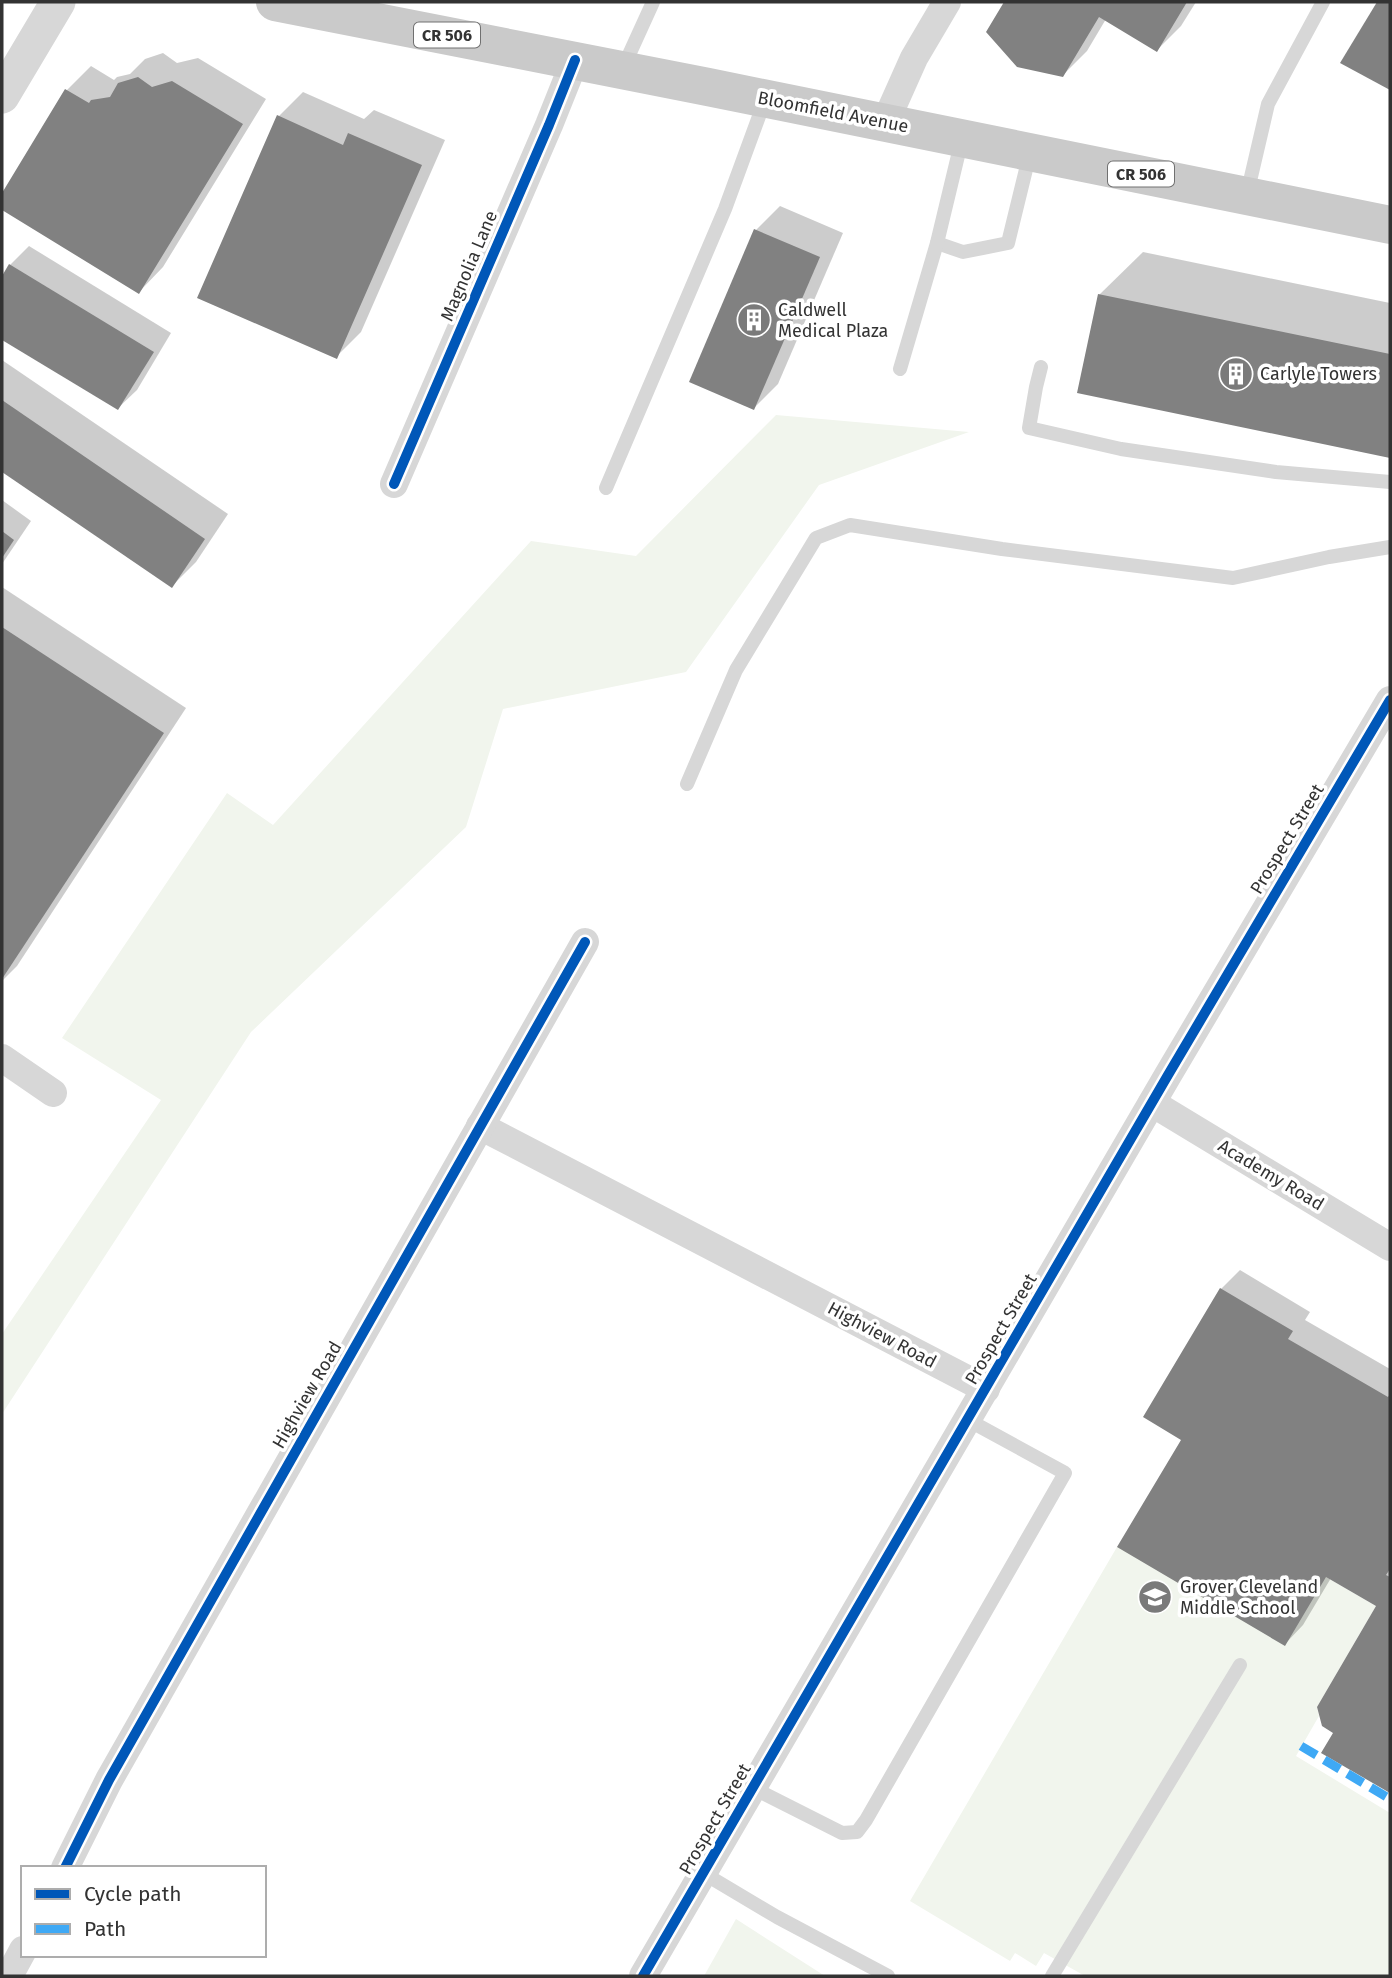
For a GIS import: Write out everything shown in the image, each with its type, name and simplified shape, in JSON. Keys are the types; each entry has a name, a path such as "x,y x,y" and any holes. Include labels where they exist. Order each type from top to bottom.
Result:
{"main road":[{"name":"Bloomfield Avenue","path":"275,2 1390,225"}],"street":[{"path":"2,96 58,2"},
{"path":"885,123 914,58 947,2"},
{"name":"Magnolia Lane","path":"394,484 575,60"},
{"name":"Prospect Street","path":"643,1976 1390,700"},
{"name":"Highview Road","path":"66,1866 109,1780 585,942"},
{"path":"2,1058 53,1093"},
{"name":"Academy Road","path":"1152,1103 1390,1247"},
{"name":"Highview Road","path":"480,1126 986,1389"},
{"path":"9,1976 21,1954"}],"lane":[{"path":"622,70 653,2"},
{"path":"1246,196 1268,104 1323,2"},
{"path":"606,488 725,209 766,99"},
{"path":"900,369 937,243 962,138"},
{"path":"937,243 963,252 1008,243 1031,152"},
{"path":"1041,367 1029,428 1134,451 1276,472 1390,482"},
{"path":"687,784 736,670 816,538 850,525 1002,549 1233,578 1390,547"},
{"path":"753,1788 842,1833 857,1832 866,1821 1065,1473 968,1420"},
{"path":"1052,1976 1240,1665"},
{"path":"704,1873 777,1917 888,1976"}],"shaded area":[{"path":"776,415 969,432 819,485 686,672 503,709 466,827 251,1032 2,1414 2,1334 161,1100 62,1038 227,793 273,825 531,541 636,556"},
{"path":"1117,1547 1326,1577 1376,1606 1317,1707 1319,1716 1296,1756 1390,1813 1390,1976 1085,1976 1044,1953 1036,1966 1015,1953 1010,1961 910,1901"},
{"path":"736,1919 825,1976 704,1976"}],"building":[{"path":"1004,2 1187,2 1157,52 1099,17 1063,77 1017,67 986,32"},
{"path":"1377,2 1390,2 1390,90 1340,63"},
{"path":"138,77 152,87 172,81 243,124 139,294 2,210 2,193 65,89 89,103 91,100 110,97 118,83"},
{"path":"277,115 343,145 348,133 422,165 337,359 197,298"},
{"name":"Caldwell Medical Plaza","path":"754,229 820,257 754,410 689,382"},
{"path":"9,264 154,352 118,410 2,340 2,276"},
{"name":"Carlyle Towers","path":"1098,294 1390,354 1390,458 1077,393"},
{"path":"2,400 205,539 172,588 2,472"},
{"path":"2,531 14,540 2,558"},
{"path":"2,627 164,733 2,979"},
{"name":"Grover Cleveland Middle School","path":"1220,1288 1293,1331 1288,1339 1388,1397 1390,1394 1390,1569 1386,1575 1390,1577 1390,1793 1321,1753 1333,1733 1322,1726 1317,1707 1376,1606 1326,1577 1285,1646 1117,1547 1181,1440 1143,1417"}],"marked path":[{"path":"1301,1746 1390,1799"}],"cycle path":[{"path":"394,484 575,60"},
{"path":"643,1976 1168,1075 1390,700"},
{"path":"66,1866 109,1780 585,942"}],"place":[{"name":"Caldwell Medical Plaza","path":"754,320"},
{"name":"Carlyle Towers","path":"1236,374"},
{"name":"Grover Cleveland Middle School","path":"1155,1597"}]}
